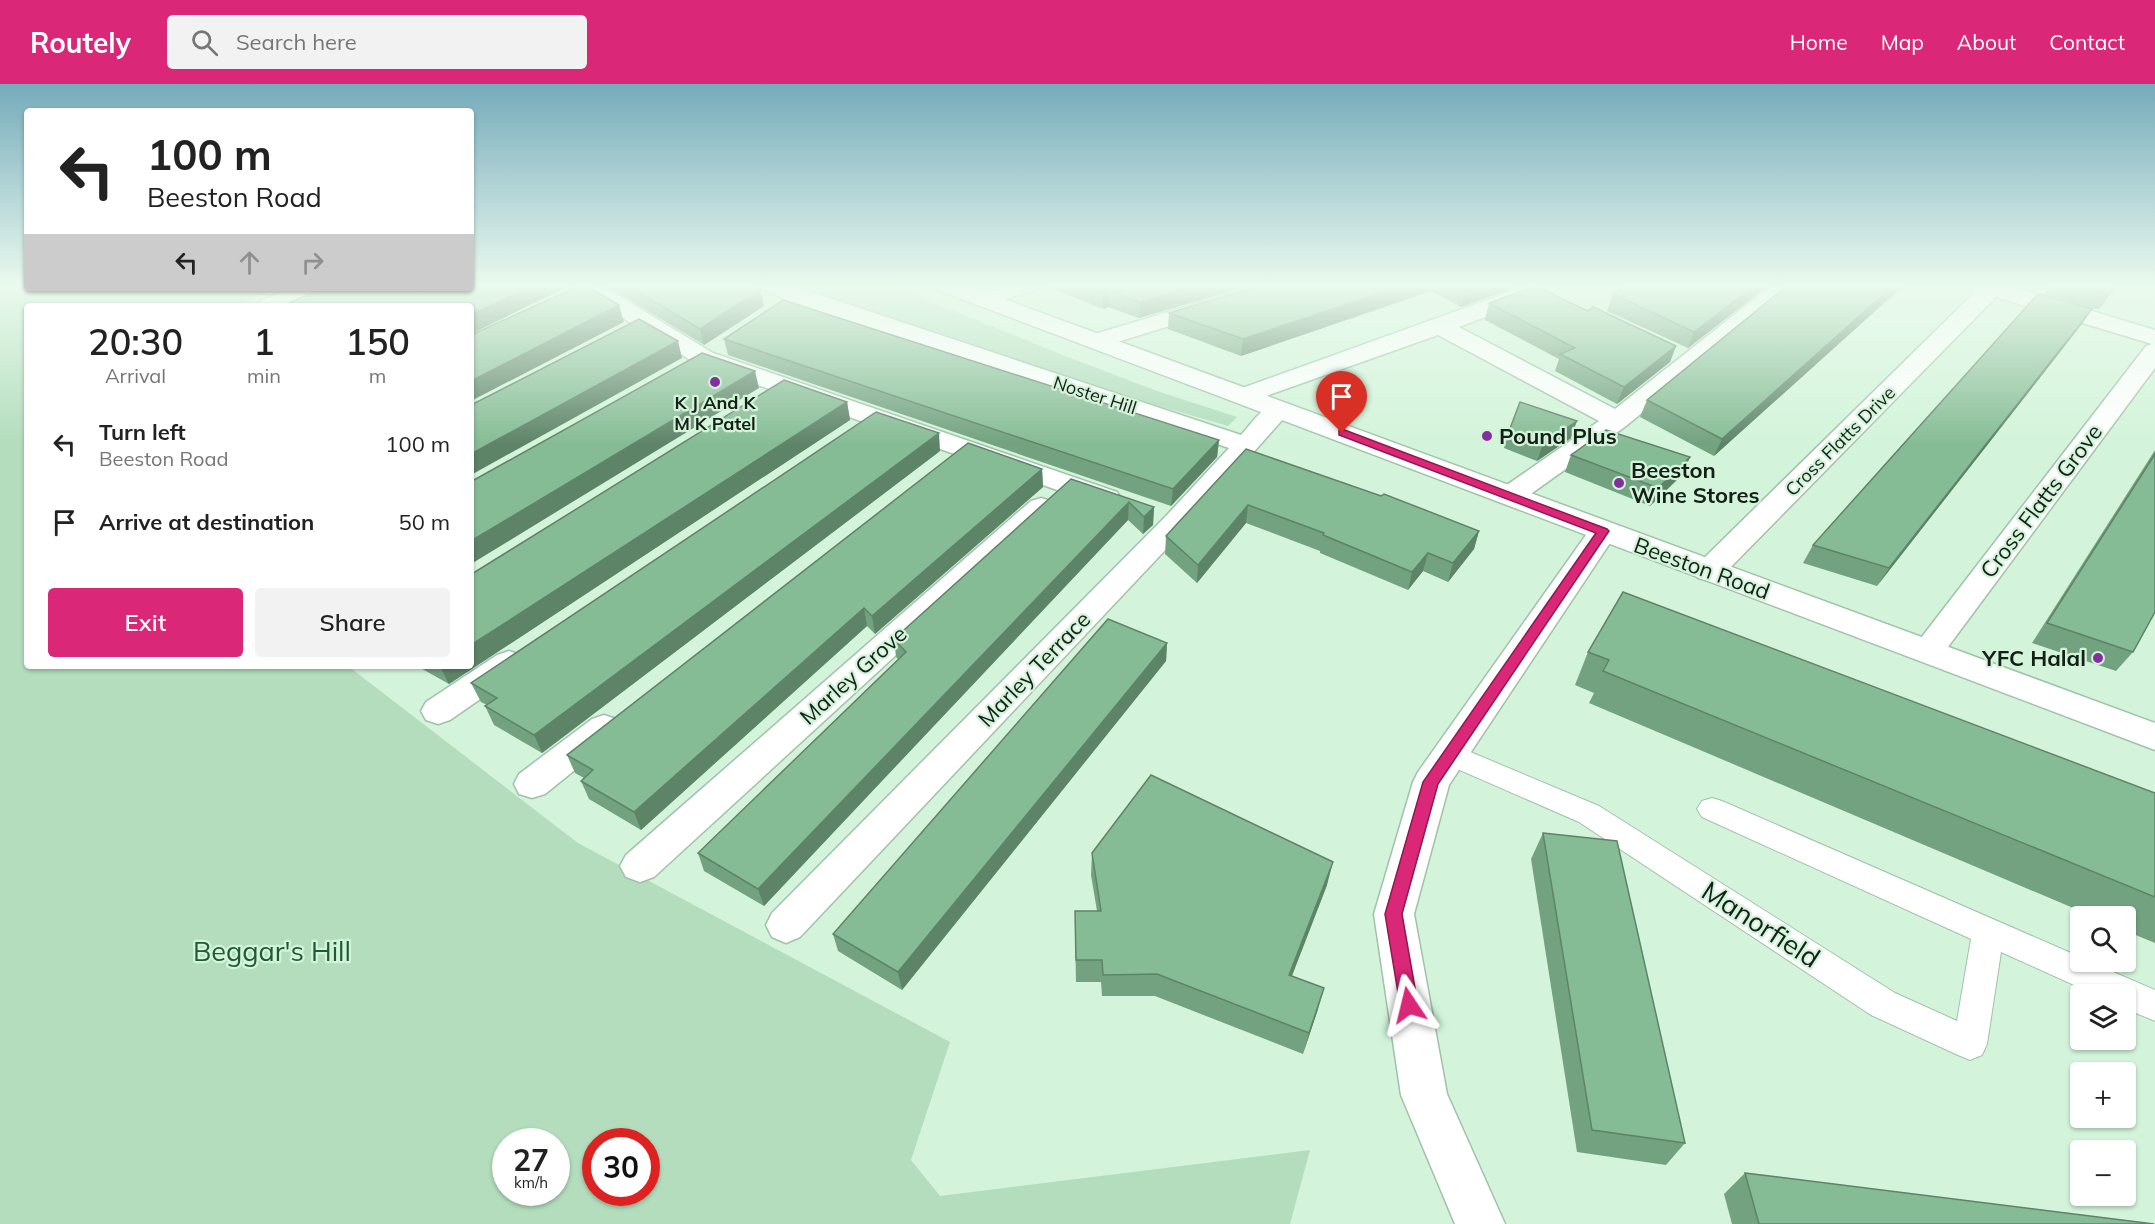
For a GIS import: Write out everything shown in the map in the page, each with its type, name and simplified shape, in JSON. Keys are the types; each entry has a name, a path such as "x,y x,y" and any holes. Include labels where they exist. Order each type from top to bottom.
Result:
{"street":[{"path":"651,338 694,364 783,386 1155,514"},
{"name":"Noster Hill","path":"914,338 1246,445"},
{"name":"Beeston Road","path":"1088,338 2155,737"},
{"path":"1096,341 1105,338"},
{"path":"1243,396 1406,338"},
{"path":"1463,338 1617,420"},
{"path":"1511,495 1617,420 1681,356 1707,338"},
{"name":"Cross Flatts Drive","path":"1709,571 1938,338"},
{"path":"694,364 732,339"},
{"name":"Cross Flatts Grove","path":"1927,651 2155,351"},
{"path":"753,405 783,386"},
{"name":"Marley Terrace","path":"786,925 1155,514 1246,445 1279,409"},
{"path":"845,437 875,417"},
{"path":"936,471 964,449"},
{"name":"Marley Grove","path":"640,866 1066,484"},
{"path":"1480,1224 1425,1095 1394,914 1431,782 1603,531"},
{"path":"438,711 528,651"},
{"path":"532,784 626,711"}],"lane":[{"name":"Manorfield","path":"1449,754 1589,814 1883,1004 1970,1044 1988,931"},
{"path":"1712,809 2155,1006"}],"green space":[{"name":"Beggar's Hill","path":"0,338 24,338 24,669 352,669 578,843 950,1042 911,1160 940,1196 1310,1150 1290,1224 0,1224"},
{"path":"939,338 1021,338 1157,391 1237,417 1228,426 1014,364"}],"building":[{"path":"474,338 554,338 474,379"},
{"path":"601,338 673,338 678,341 474,452 474,403"},
{"path":"902,338 1219,440 1173,489 724,339"},
{"path":"1556,338 1659,338 1676,346 1624,387 1560,354 1575,348"},
{"path":"1723,338 1835,338 1722,439 1647,400"},
{"path":"1998,338 2069,338 1889,568 1813,545"},
{"path":"702,353 755,371 474,539 474,480"},
{"path":"784,380 847,402 474,643 475,572"},
{"path":"1520,402 1577,421 1543,444 1509,431"},
{"path":"876,412 939,433 534,735 485,706 497,698 471,683"},
{"path":"1606,430 1690,457 1658,488 1571,455"},
{"path":"968,443 1042,469 872,616 864,608 634,812 581,781 593,770 567,755"},
{"path":"1246,449 1381,496 1384,494 1479,531 1453,563 1428,553 1412,572 1323,535 1324,533 1248,505 1198,565 1166,536"},
{"path":"2155,454 2155,612 2133,652 2047,623"},
{"path":"1071,479 1154,507 1144,517 1129,502 758,889 698,853 906,652 894,639"},
{"path":"1623,592 2155,793 2155,897 1603,671 1609,660 1588,652"},
{"path":"1108,619 1167,643 898,972 833,934"},
{"path":"1151,775 1333,862 1289,975 1324,988 1309,1033 1157,974 1103,975 1102,960 1076,960 1075,911 1101,911 1092,853"},
{"path":"1543,833 1617,841 1685,1143 1592,1130"},
{"path":"1745,1173 2154,1224 1759,1224"}],"place":[{"name":"K J And K M K Patel","path":"715,382"},
{"name":"Pound Plus","path":"1487,436"},
{"name":"Beeston Wine Stores","path":"1619,483"},
{"name":"YFC Halal","path":"2098,658"}],"route":[{"path":"1342,433 1603,531 1431,782 1394,914 1409,1005"}]}
